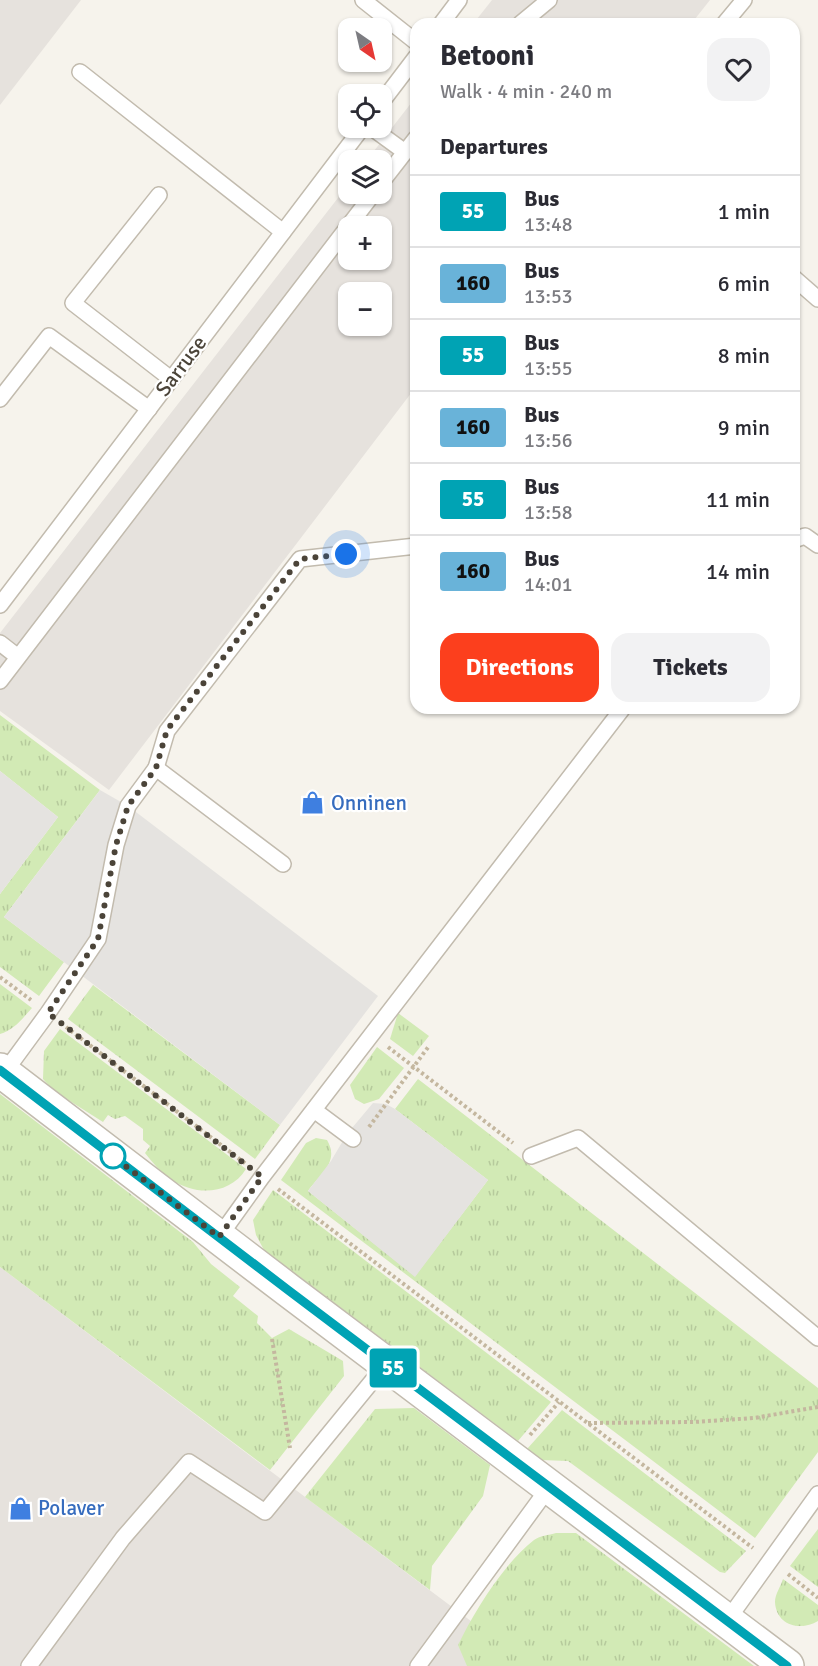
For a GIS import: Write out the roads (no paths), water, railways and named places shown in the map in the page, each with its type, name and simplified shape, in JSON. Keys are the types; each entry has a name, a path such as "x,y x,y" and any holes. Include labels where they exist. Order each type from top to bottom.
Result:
{"street":[{"path":"2,1071 787,1666"}],"lane":[{"path":"363,0 410,37"},
{"path":"446,18 459,0"},
{"path":"527,18 549,0"},
{"path":"729,18 744,0"},
{"path":"392,89 410,65"},
{"path":"80,72 283,232"},
{"name":"Sarruse","path":"0,605 354,138"},
{"path":"386,138 405,152"},
{"path":"392,169 410,146"},
{"path":"159,195 73,303 171,379"},
{"path":"0,681 365,204"},
{"path":"800,283 818,299"},
{"path":"0,399 49,336 149,409"},
{"path":"800,538 805,536 818,545"},
{"path":"2,1071 48,1013 98,939 116,845 128,806 156,768 167,730 300,559 410,547"},
{"path":"0,643 18,657"},
{"path":"219,1237 262,1177 618,714"},
{"path":"156,768 282,864"},
{"path":"314,1110 359,1136"},
{"path":"531,1156 578,1138 818,1338"},
{"path":"29,1666 123,1538 189,1462 265,1512 387,1363"},
{"path":"424,1664 550,1486"},
{"path":"726,1622 818,1494"}],"place":[{"name":"Onninen","path":"313,803"},
{"name":"Polaver","path":"20,1508"}]}
